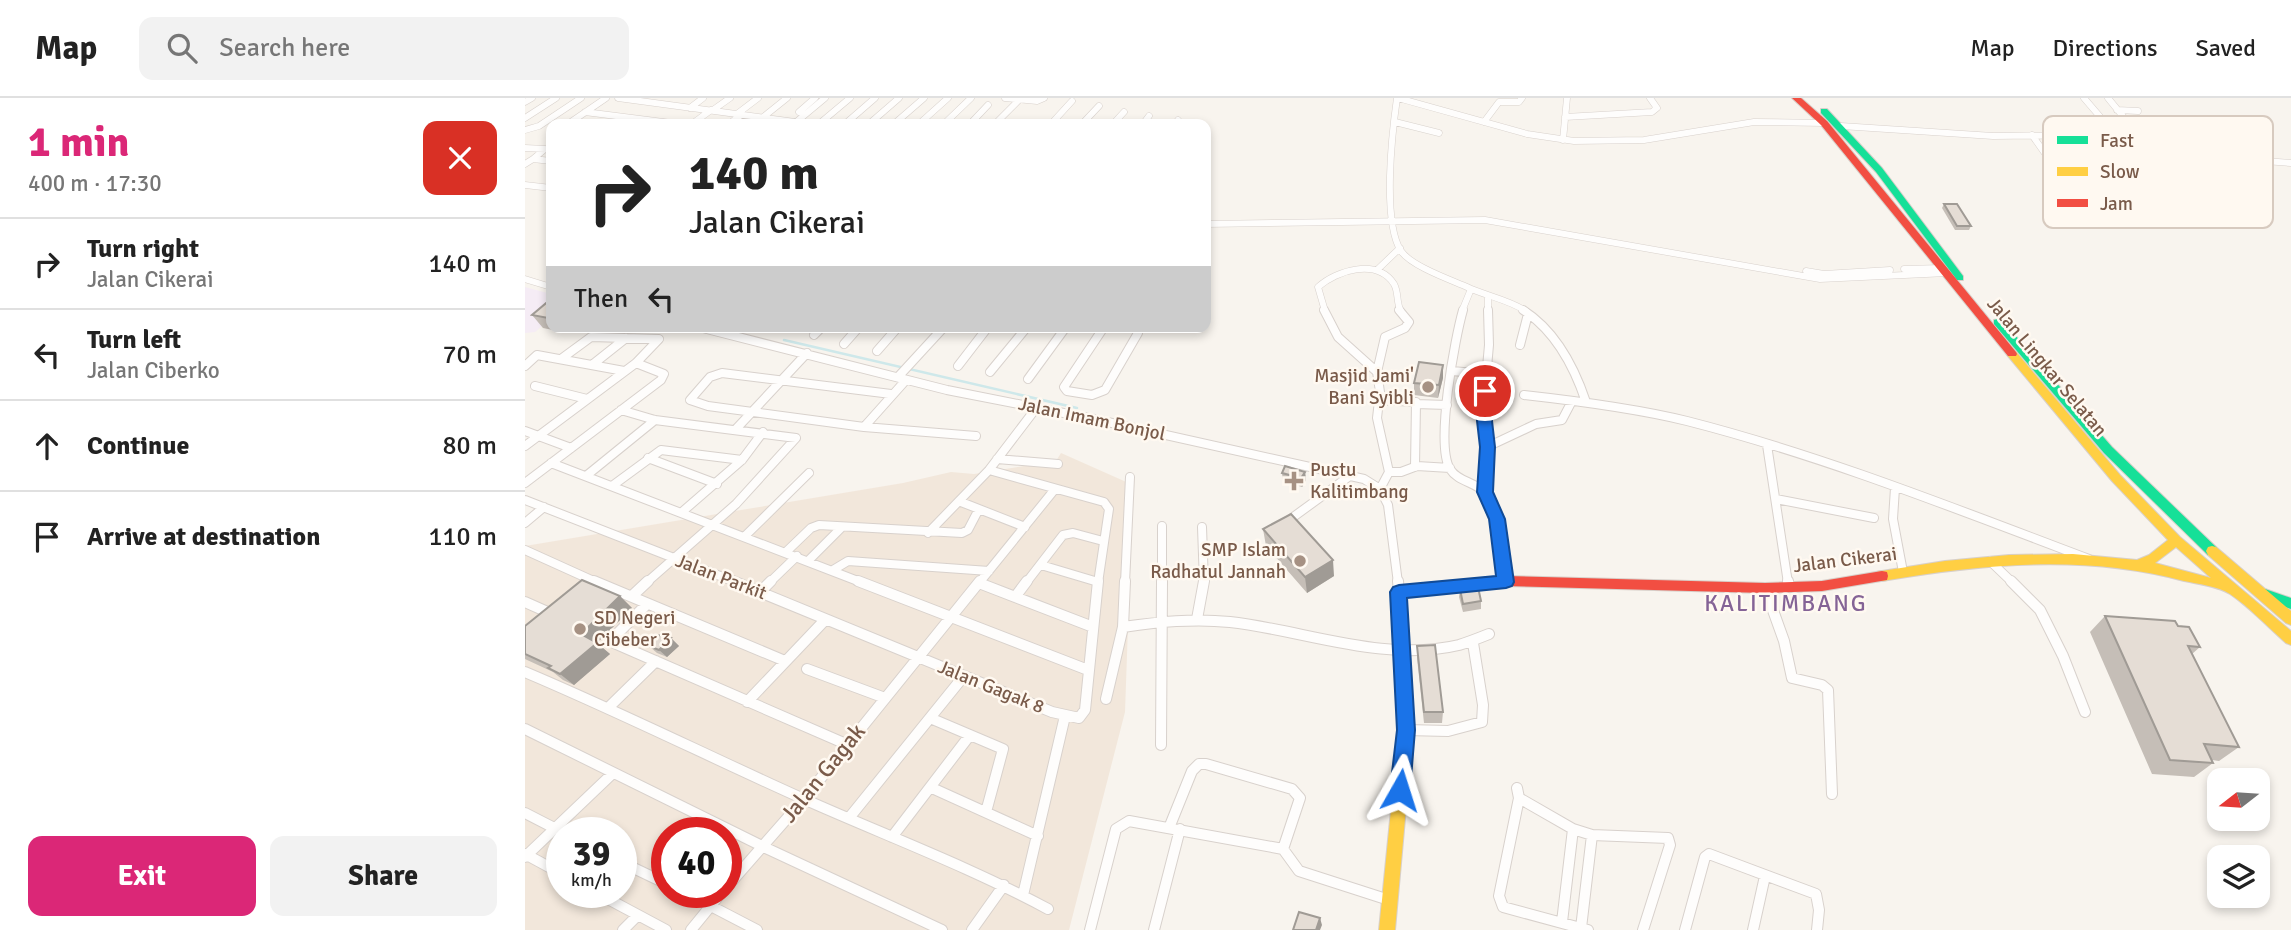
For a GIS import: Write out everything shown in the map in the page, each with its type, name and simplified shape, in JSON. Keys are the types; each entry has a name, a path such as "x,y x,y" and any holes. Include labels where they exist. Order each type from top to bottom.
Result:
{"main road":[{"name":"Jalan Lingkar Selatan","path":"1796,98 1824,123 1902,218 2084,424 2145,487 2291,619"},
{"name":"Jalan Lingkar Selatan","path":"1809,98 1841,126 1917,220 1948,271 2071,427 2176,540 2291,639"},
{"path":"2139,565 2153,559 2176,540"},
{"name":"Jalan Cikerai","path":"1399,592 1495,583 1789,587 1847,583 1903,572 2024,558 2091,559 2139,565 2259,592 2291,604"},
{"path":"1387,930 1406,730 1399,592"}],"street":[{"path":"525,102 532,98"},
{"path":"525,118 556,98"},
{"path":"550,119 581,98"},
{"path":"575,119 606,98"},
{"path":"618,98 768,119"},
{"path":"690,108 703,98"},
{"path":"699,119 730,98"},
{"path":"734,119 758,98"},
{"path":"762,118 787,98"},
{"path":"794,119 815,98"},
{"path":"796,119 825,98"},
{"path":"825,119 850,98"},
{"path":"851,119 875,98"},
{"path":"875,119 899,98"},
{"path":"900,119 924,98"},
{"path":"925,119 948,98"},
{"path":"949,119 971,98"},
{"path":"1005,98 1042,99"},
{"path":"1586,402 1576,371 1565,353 1553,336 1528,314 1516,305 1471,289 1407,257 1400,248 1390,172 1398,98 1527,134 1563,140 1630,141 1754,122 1824,123"},
{"path":"1483,122 1499,102 1519,102 1522,98"},
{"path":"1563,140 1567,98"},
{"path":"1565,117 1652,113 1657,108 1650,98"},
{"path":"2084,98 2099,116"},
{"path":"2108,98 2122,116"},
{"path":"1000,119 1020,99"},
{"path":"1056,119 1072,101"},
{"path":"645,119 664,104"},
{"path":"975,119 988,105"},
{"path":"1087,119 1099,106"},
{"path":"2117,110 2138,111"},
{"path":"585,112 637,119"},
{"path":"1118,119 1124,112"},
{"path":"525,130 546,121"},
{"path":"1395,122 1439,133"},
{"path":"1841,126 1993,136 2043,135"},
{"path":"2032,135 2043,151"},
{"path":"525,148 546,147"},
{"path":"525,164 546,149"},
{"path":"533,159 546,160"},
{"path":"2273,162 2291,163"},
{"path":"525,185 546,187"},
{"path":"1211,224 1394,217"},
{"path":"1211,219 1394,217 1499,222 1820,279 1948,271"},
{"path":"1377,270 1400,248"},
{"path":"1377,372 1334,335 1325,314 1318,287 1348,270 1377,270 1391,278 1399,291 1398,308 1409,322 1405,328 1385,337 1377,372 1377,418 1399,592"},
{"path":"525,279 546,285"},
{"path":"1471,289 1461,315 1447,405 1450,468 1456,475 1485,492"},
{"path":"1488,296 1483,412 1487,447 1485,492 1497,519 1495,583"},
{"path":"1520,345 1528,314"},
{"name":"Jalan Imam Bonjol","path":"724,333 1037,407 1351,475 1386,479"},
{"path":"844,344 854,333"},
{"path":"877,351 893,333"},
{"path":"864,427 939,333"},
{"path":"958,366 983,333"},
{"path":"990,372 1022,333"},
{"path":"1028,379 1062,333"},
{"path":"1100,333 1064,387 1067,391 1099,395 1105,390 1138,333"},
{"path":"592,365 626,337"},
{"path":"525,446 636,363 659,339 589,338 561,359"},
{"path":"525,352 624,371"},
{"path":"736,429 807,353"},
{"path":"525,366 537,355"},
{"path":"525,483 621,411 664,374 636,363"},
{"path":"1452,371 1486,374"},
{"path":"891,394 717,374 710,377 690,400 708,406 864,427 976,436"},
{"path":"535,386 587,399"},
{"path":"1485,391 1503,393"},
{"path":"1524,395 1586,402 1669,417 1767,445 1859,473 2091,559"},
{"path":"1378,400 1447,405"},
{"path":"1487,447 1536,424 1564,419 1573,401"},
{"path":"1415,467 1416,403"},
{"path":"929,533 989,470 1037,407"},
{"path":"621,411 655,420 793,436 796,440 757,484 632,596"},
{"path":"586,476 655,420"},
{"path":"525,430 571,448"},
{"path":"682,512 742,460 763,432"},
{"path":"1767,445 1789,587"},
{"path":"612,486 661,450 742,460"},
{"path":"648,458 717,484"},
{"path":"997,460 1058,464"},
{"path":"551,463 787,551 1088,670"},
{"path":"1386,479 1415,467 1450,468"},
{"path":"989,470 1107,504 1109,509 1084,713 1076,718 1065,716 1023,895"},
{"path":"745,536 809,473"},
{"path":"1282,526 1351,475"},
{"path":"1106,699 1123,627 1130,477"},
{"path":"1895,488 1892,497 1903,572"},
{"name":"Jalan Gagak","path":"742,870 804,799 1055,489"},
{"path":"1776,499 1874,518"},
{"name":"Jalan Parkit","path":"525,500 917,657"},
{"path":"961,502 1025,527"},
{"path":"525,523 544,507"},
{"path":"787,551 814,526 963,533 968,530 979,509"},
{"path":"1161,746 1162,526"},
{"path":"809,561 842,527"},
{"path":"1197,619 1204,583 1202,527"},
{"path":"1016,597 1066,534 1103,541"},
{"path":"525,550 593,583 632,596 785,661"},
{"path":"760,592 797,556"},
{"path":"833,570 849,561 989,571"},
{"path":"1990,561 2040,610 2063,656 2085,712"},
{"path":"1041,565 1098,582"},
{"path":"583,591 593,583"},
{"path":"979,583 1093,627"},
{"path":"1765,588 1784,641 1792,678 1822,685 1828,690 1832,794"},
{"path":"525,602 554,615"},
{"path":"647,604 616,632 613,641 846,744"},
{"path":"544,624 564,607"},
{"path":"1123,627 1197,619 1402,649 1473,643 1489,634"},
{"path":"747,702 825,620"},
{"path":"1406,730 1448,731 1482,722 1483,705 1473,643"},
{"name":"Jalan Gagak 8","path":"917,657 1065,716"},
{"path":"609,707 656,661"},
{"path":"807,669 885,698"},
{"path":"525,672 609,707 804,799 1004,885 1048,909"},
{"path":"849,818 963,677"},
{"path":"930,718 1003,749 986,811"},
{"path":"525,729 613,774 942,930"},
{"path":"892,837 970,735"},
{"path":"1154,930 1174,828 1192,771 1199,764 1292,789 1297,793 1300,799 1283,849"},
{"path":"572,817 613,774"},
{"path":"932,788 1038,836"},
{"path":"1591,835 1585,929 1510,911 1500,902 1518,793 1573,829 1591,835 1661,836 1670,841 1643,930"},
{"path":"525,813 546,824"},
{"path":"1090,930 1117,829 1129,821 1283,849 1299,870 1389,900"},
{"path":"1562,922 1573,829"},
{"path":"546,840 526,855 546,866"},
{"path":"1685,930 1707,854 1816,894 1819,910 1817,930"},
{"path":"1753,930 1765,876"},
{"path":"972,930 1004,885"},
{"path":"623,908 666,930"},
{"path":"691,930 709,908"},
{"path":"715,908 757,930"},
{"path":"623,930 637,916"}],"shaded area":[{"path":"525,287 546,293 546,322 535,332 525,333"},
{"path":"1061,453 1133,485 1125,712 1069,930 525,930 525,546 903,483 951,472 974,474 1056,461"}],"building":[{"path":"1944,204 1957,204 1971,226 1957,226"},
{"path":"546,303 546,318 532,315"},
{"path":"1419,362 1443,365 1439,385 1414,383"},
{"path":"1285,466 1305,472 1301,478 1282,473"},
{"path":"1291,514 1333,560 1305,577 1263,529"},
{"name":"SD Negeri Cibeber 3","path":"582,580 620,596 581,634 597,643 560,674 548,668 551,666 525,654 525,626"},
{"path":"1478,587 1481,601 1463,604 1460,589"},
{"path":"2105,616 2175,621 2178,626 2189,627 2200,647 2188,646 2239,747 2204,744 2213,763 2170,760"},
{"path":"659,635 671,638 659,650 649,646"},
{"path":"1435,645 1443,712 1424,712 1417,646"},
{"path":"1299,912 1320,918 1316,930 1293,930"}],"waterway":[{"path":"784,340 1077,408"}],"traffic: fast":[{"path":"1824,111 1879,170 1960,278"},
{"path":"1998,322 2108,450 2212,551"},
{"path":"2265,594 2291,604"}],"traffic: slow":[{"path":"2012,354 2116,478 2176,540 2291,639"},
{"path":"2138,565 2153,559 2176,540"},
{"path":"2212,551 2291,619"},
{"path":"1882,576 1977,562 2073,559 2149,567 2230,588"},
{"path":"1387,930 1406,730 1400,616"}],"traffic: jam":[{"path":"1796,98 1824,123 2012,354"},
{"path":"1400,616 1399,592 1506,581 1765,588 1822,586 1882,576"}],"place":[{"name":"Masjid Jami' Bani Syibli","path":"1428,387"},
{"name":"Pustu Kalitimbang","path":"1294,481"},
{"name":"SMP Islam Radhatul Jannah","path":"1300,561"},
{"name":"SD Negeri Cibeber 3","path":"580,629"}],"district":[{"name":"KALITIMBANG","path":"1786,603"}],"route":[{"path":"1400,790 1406,730 1399,592 1506,582 1497,519 1485,492 1485,391"}]}
